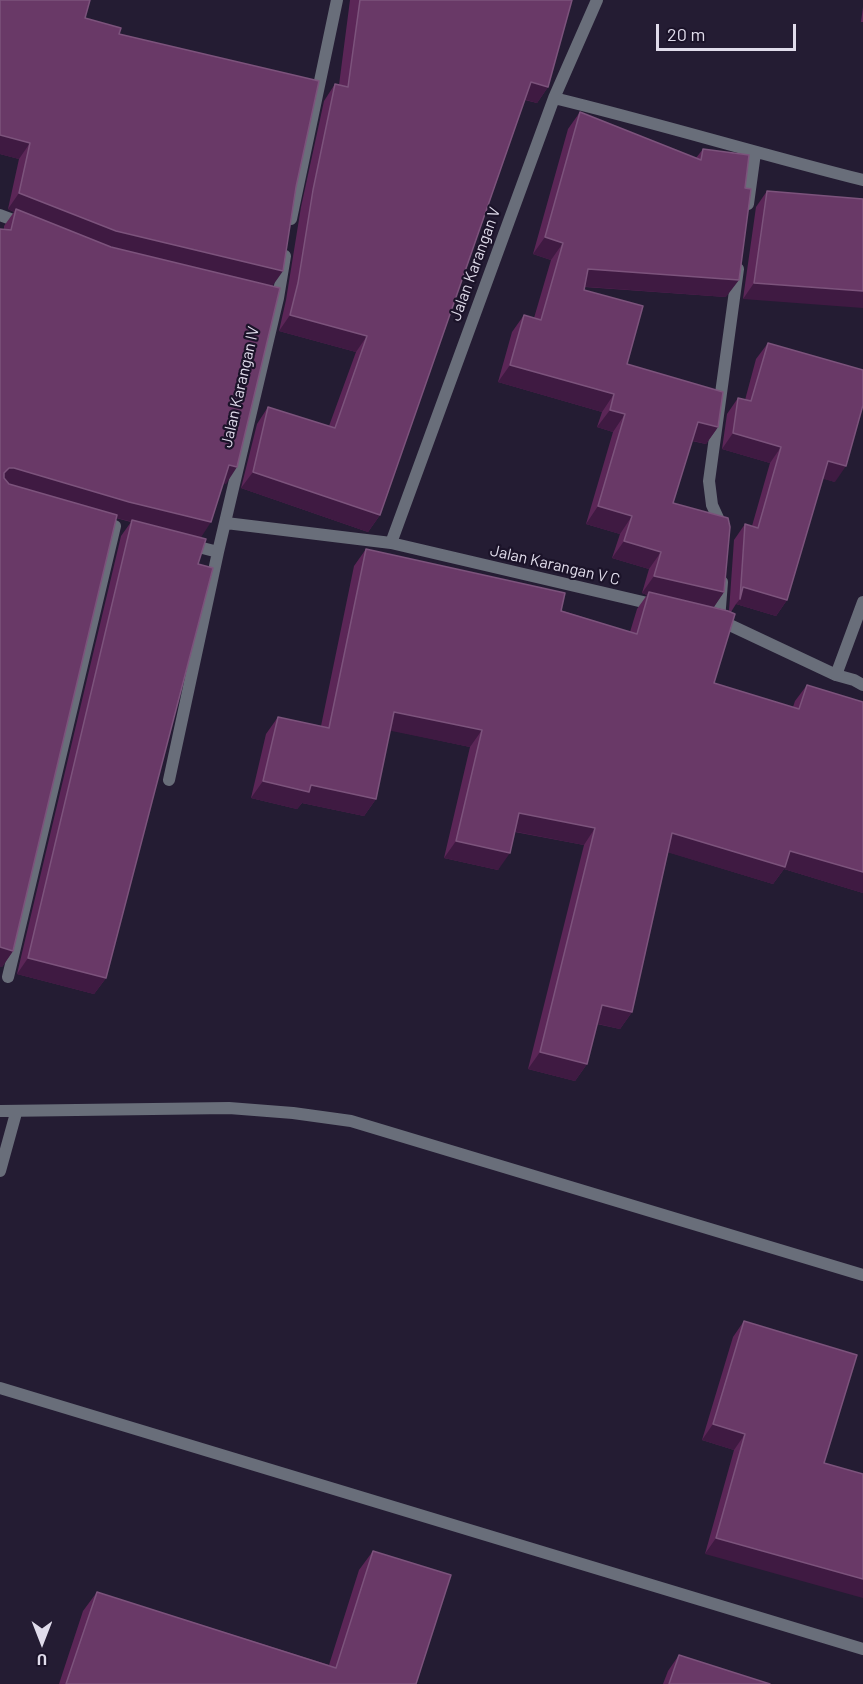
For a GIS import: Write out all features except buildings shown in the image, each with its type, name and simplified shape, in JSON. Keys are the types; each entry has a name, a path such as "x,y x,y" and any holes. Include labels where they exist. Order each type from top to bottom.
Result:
{"street":[{"name":"Jalan Karangan IV","path":"169,780 338,0"},
{"name":"Jalan Karangan V","path":"391,543 554,98 597,0"},
{"path":"554,98 863,180"},
{"path":"747,211 755,153"},
{"path":"0,215 36,229"},
{"path":"726,544 725,535 712,505 709,481 740,258"},
{"name":"Jalan Karangan V C","path":"226,523 391,543 674,609"},
{"path":"8,977 116,526"},
{"path":"172,540 218,552"},
{"path":"724,566 713,618 863,686"},
{"path":"836,675 863,602"},
{"path":"0,1112 229,1108 293,1113 351,1121 863,1275"},
{"path":"0,1171 16,1113"},
{"path":"0,1388 863,1649"}]}
